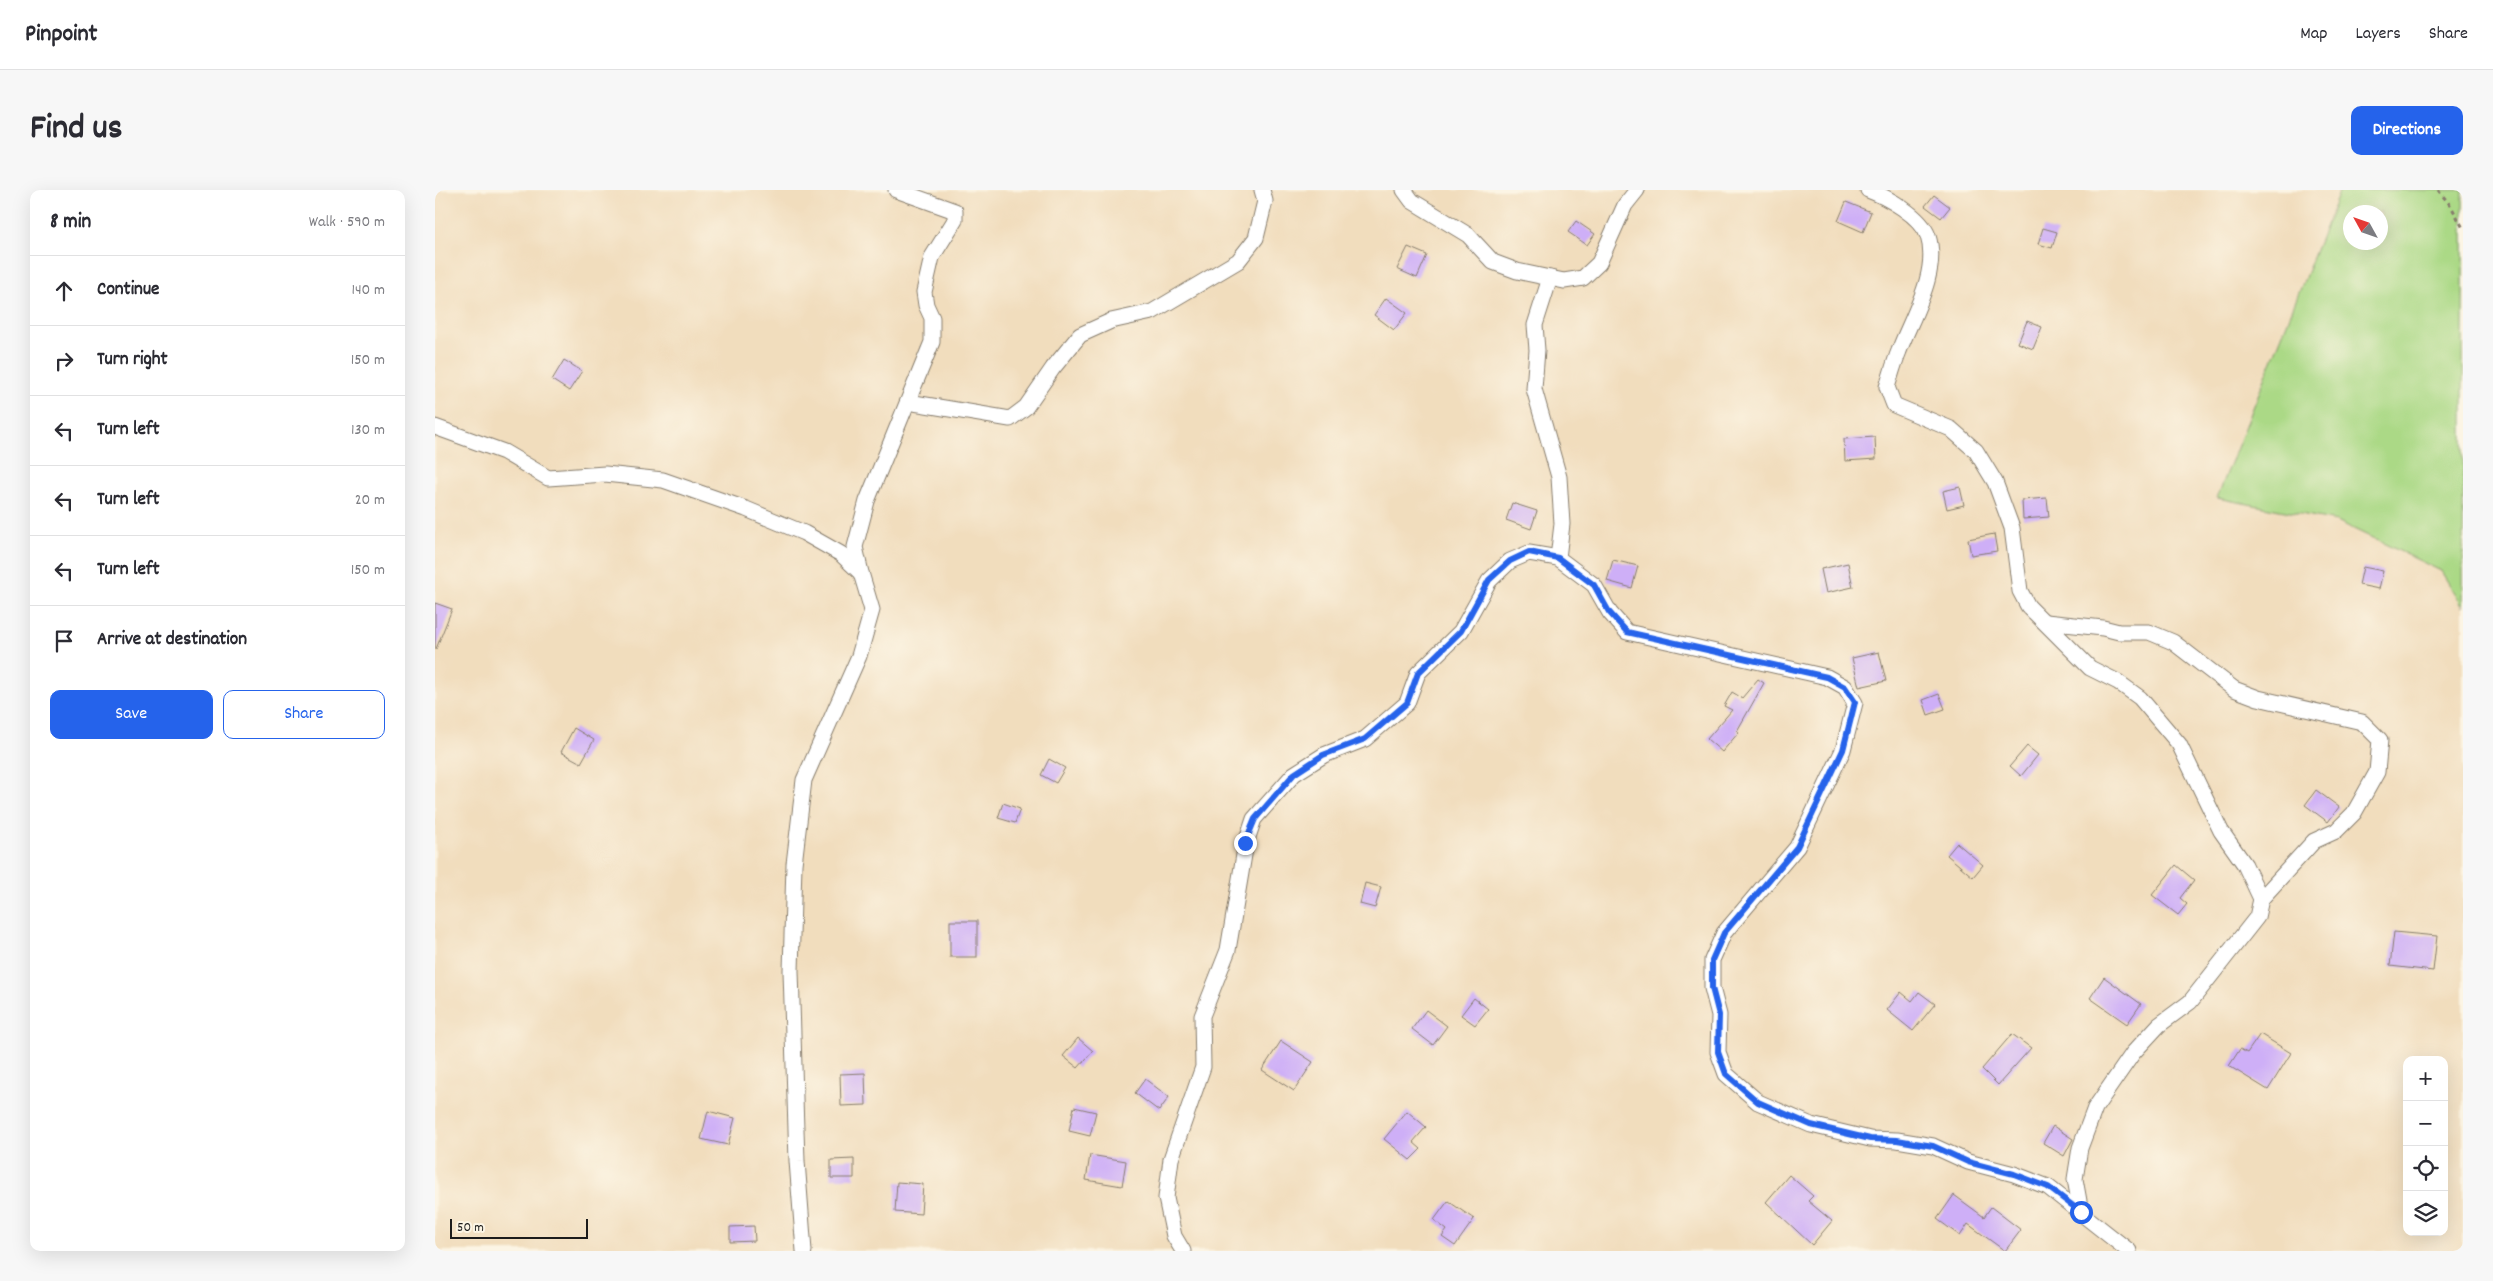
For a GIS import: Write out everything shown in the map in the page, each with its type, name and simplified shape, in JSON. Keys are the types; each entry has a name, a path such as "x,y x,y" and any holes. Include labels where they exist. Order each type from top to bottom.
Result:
{"street":[{"path":"804,1251 797,1161 791,971 794,864 804,780 859,656 872,610 855,547 867,501 933,342 932,318 926,305 924,292 932,257 955,220 955,211 896,190"},
{"path":"909,402 1009,420 1026,407 1053,368 1080,335 1111,321 1152,312 1238,261 1256,238 1265,201 1262,190"},
{"path":"1404,190 1412,201 1468,235 1493,262 1517,271 1565,281 1583,278 1599,263 1625,205 1637,190"},
{"path":"1868,190 1885,197 1914,218 1928,236 1930,260 1922,299 1899,350 1887,387 1895,405 1951,429 1976,451 1995,482 2012,528 2020,591 2029,606 2089,668 2118,682 2140,698 2179,744 2221,831 2245,865 2261,899"},
{"path":"1550,278 1535,325 1537,350 1535,389 1559,477 1561,524 1558,558"},
{"path":"435,427 504,452 548,478 605,474 663,480 745,509 804,533 841,554 861,573"},
{"path":"1183,1251 1174,1236 1166,1198 1171,1159 1203,1067 1202,1016 1228,950 1245,843 1255,819 1294,774 1323,755 1365,739 1407,703 1418,673 1461,631 1489,580 1510,561 1529,552 1558,558 1594,585 1609,612 1627,632 1827,677 1845,687 1855,702 1843,750 1797,847 1724,933 1712,960 1712,988 1719,1015 1718,1052 1726,1074 1758,1102 1811,1125 1870,1139 1897,1140 1933,1146 1968,1162 2014,1174 2048,1187 2129,1251"},
{"path":"2046,622 2103,628 2119,632 2149,632 2173,642 2234,689 2258,698 2362,722 2380,740 2377,772 2354,814 2336,831 2314,841 2261,899 2257,917 2190,1002 2159,1025 2133,1053 2095,1108 2080,1148 2075,1179 2081,1212"}],"path":[{"path":"2438,190 2451,206 2463,228"}],"green space":[{"path":"2340,190 2463,190 2463,607 2441,571 2337,521 2217,498"}],"building":[{"path":"1934,195 1950,207 1941,218 1925,206"},
{"path":"1846,202 1871,212 1863,232 1838,221"},
{"path":"1576,221 1595,234 1587,245 1568,232"},
{"path":"2043,228 2057,232 2052,248 2038,244"},
{"path":"1408,247 1427,255 1417,278 1397,269"},
{"path":"1386,298 1407,313 1394,330 1374,315"},
{"path":"2027,321 2042,327 2033,349 2018,343"},
{"path":"564,360 582,371 569,391 552,380"},
{"path":"1875,437 1876,459 1845,461 1844,439"},
{"path":"1960,487 1964,505 1947,509 1943,491"},
{"path":"2047,498 2049,517 2023,519 2022,500"},
{"path":"1512,503 1537,511 1531,529 1506,520"},
{"path":"1994,534 1997,551 1971,555 1968,539"},
{"path":"1613,560 1638,566 1632,588 1607,581"},
{"path":"1848,563 1853,587 1826,593 1821,569"},
{"path":"2363,567 2383,571 2379,589 2359,585"},
{"path":"435,603 452,609 436,649 435,649"},
{"path":"1879,652 1886,681 1859,687 1852,658"},
{"path":"1758,679 1764,683 1737,731 1739,732 1722,752 1707,739 1732,710 1724,706 1732,692 1742,698"},
{"path":"1939,694 1945,709 1928,715 1923,700"},
{"path":"574,728 594,740 581,763 561,752"},
{"path":"2027,746 2038,755 2021,776 2010,766"},
{"path":"1049,759 1065,768 1056,783 1041,775"},
{"path":"2316,790 2339,807 2328,822 2305,805"},
{"path":"1003,803 1020,809 1015,823 998,818"},
{"path":"1957,843 1983,865 1973,877 1947,855"},
{"path":"2176,865 2194,880 2180,898 2187,904 2178,915 2152,895"},
{"path":"1365,883 1381,887 1375,908 1360,904"},
{"path":"950,921 977,921 977,957 950,957"},
{"path":"2394,932 2437,936 2433,971 2390,966"},
{"path":"2104,977 2141,1004 2127,1024 2090,998"},
{"path":"1901,992 1912,1001 1919,992 1935,1004 1913,1031 1887,1010"},
{"path":"1474,998 1488,1009 1475,1025 1461,1015"},
{"path":"1426,1010 1447,1026 1433,1045 1412,1029"},
{"path":"2012,1034 2031,1048 1998,1085 1982,1069"},
{"path":"2260,1034 2291,1053 2268,1090 2229,1066 2240,1049 2247,1053"},
{"path":"1078,1038 1093,1051 1078,1068 1063,1056"},
{"path":"1281,1041 1313,1062 1294,1091 1262,1070"},
{"path":"865,1073 866,1105 841,1106 840,1074"},
{"path":"1145,1079 1169,1097 1159,1111 1135,1093"},
{"path":"1074,1107 1096,1112 1090,1136 1069,1131"},
{"path":"708,1111 735,1118 728,1145 701,1139"},
{"path":"1407,1111 1426,1127 1413,1142 1421,1149 1410,1160 1384,1139"},
{"path":"2053,1126 2073,1139 2064,1156 2043,1143"},
{"path":"1090,1155 1126,1161 1122,1186 1086,1180"},
{"path":"854,1159 854,1178 831,1178 831,1160"},
{"path":"1789,1175 1813,1196 1808,1201 1832,1221 1812,1245 1766,1202"},
{"path":"897,1182 923,1184 921,1214 895,1212"},
{"path":"1954,1195 1984,1217 1991,1207 2021,1230 2005,1251 1968,1224 1960,1236 1937,1219"},
{"path":"1448,1201 1474,1219 1455,1246 1442,1237 1447,1230 1434,1220"},
{"path":"754,1226 755,1241 730,1242 730,1227"}],"route":[{"path":"1245,843 1255,819 1294,774 1323,755 1365,739 1407,703 1418,673 1461,631 1489,580 1510,561 1529,552 1558,558 1594,585 1609,612 1627,632 1660,641 1827,677 1845,687 1855,702 1843,750 1822,798 1797,847 1724,933 1712,960 1712,988 1719,1015 1718,1052 1726,1074 1758,1102 1811,1125 1870,1139 1897,1140 1933,1146 1968,1162 2014,1174 2048,1187 2081,1212"}]}
